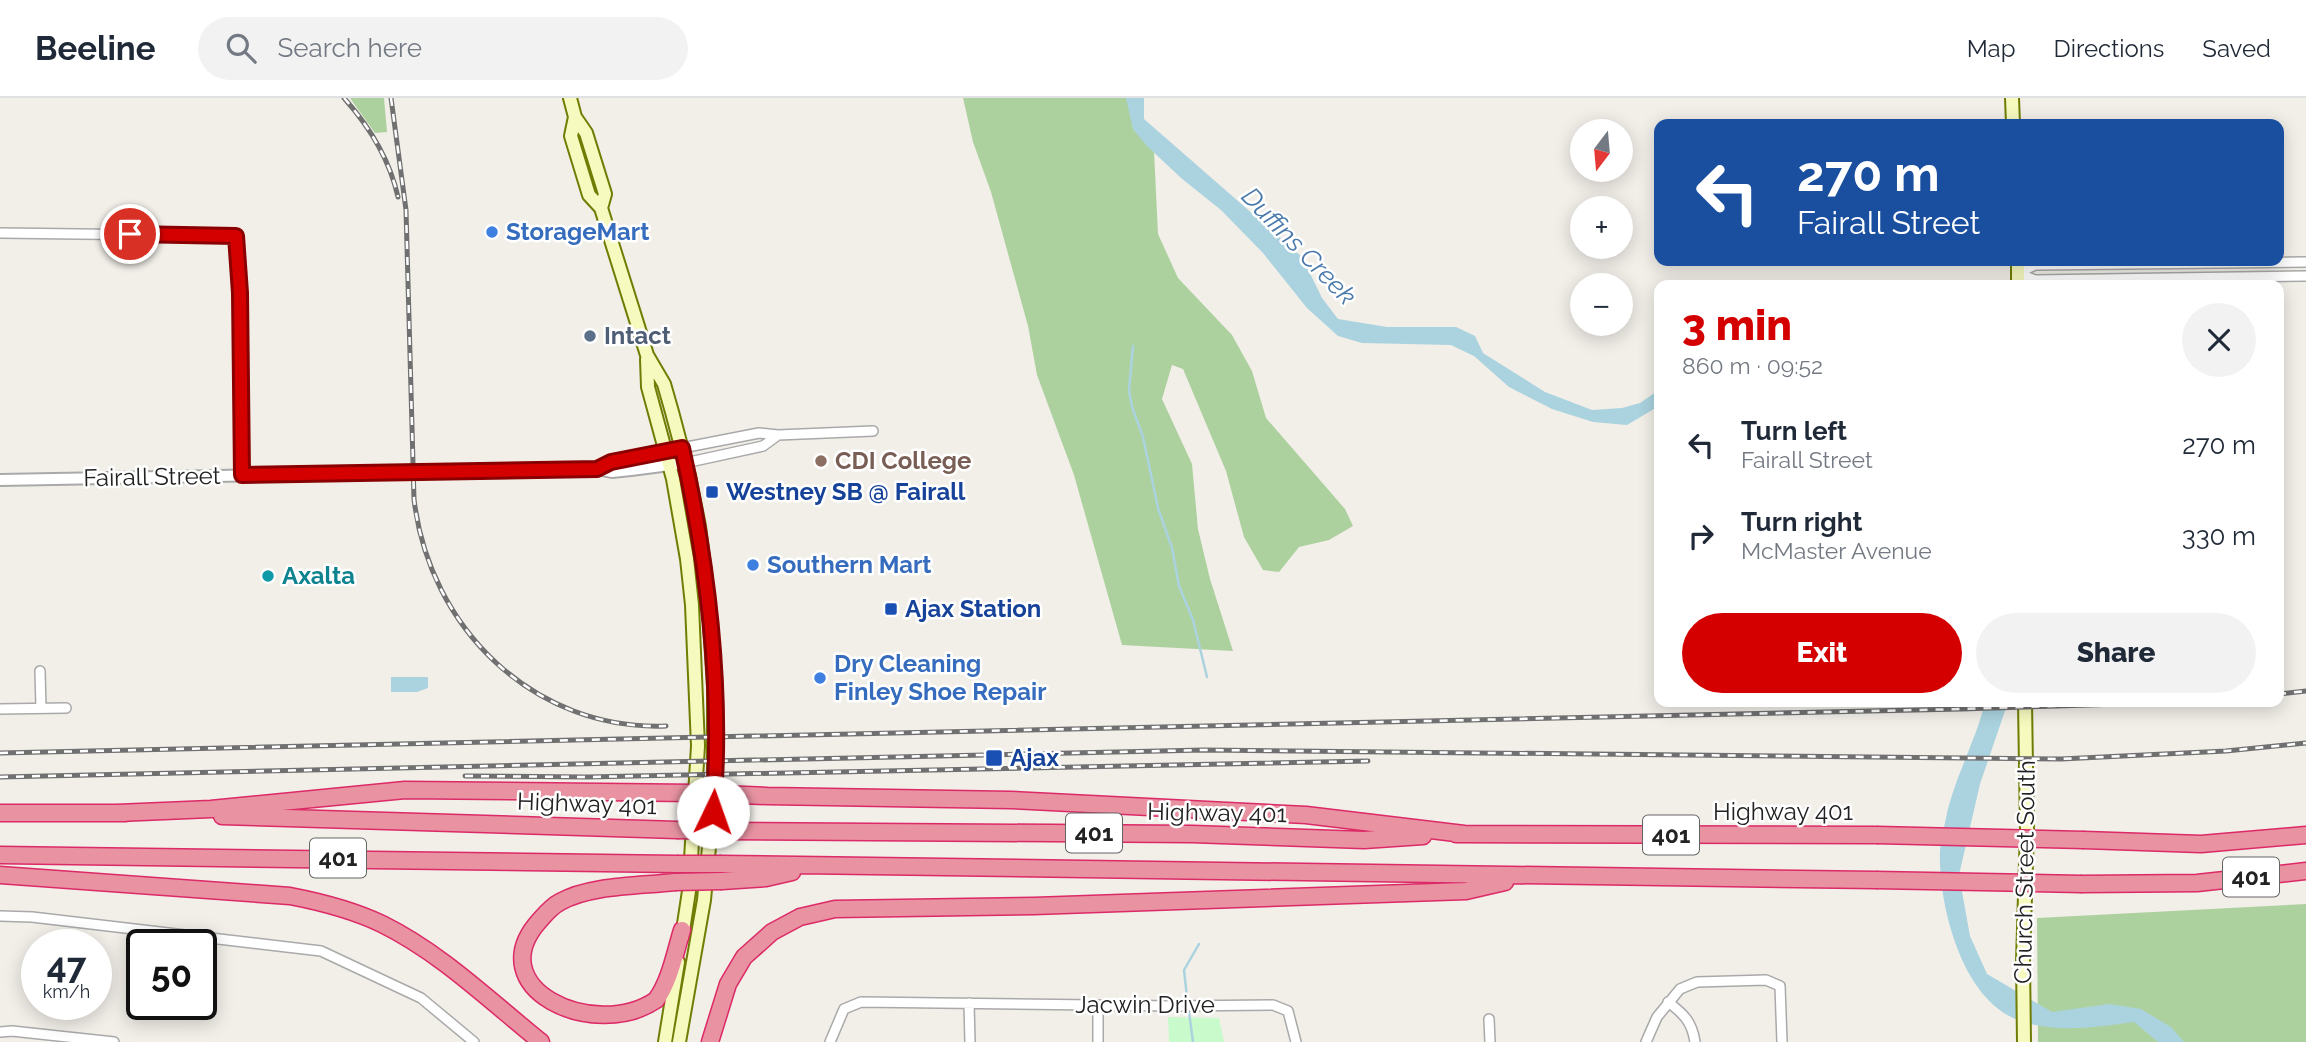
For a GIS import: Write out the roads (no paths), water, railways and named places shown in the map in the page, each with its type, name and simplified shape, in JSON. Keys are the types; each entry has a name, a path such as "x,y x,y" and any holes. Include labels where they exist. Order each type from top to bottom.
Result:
{"highway":[{"path":"117,813 211,808 405,790 696,793 1011,800 1306,815 1464,834"},
{"name":"Highway 401","path":"0,813 117,813 723,831 1192,834 1364,840 1464,834 1877,835 2201,844 2306,835"},
{"name":"401","path":"0,855 2082,884 2197,883 2306,871"},
{"path":"546,1017 527,985 523,951 535,925 559,902 582,893 675,882 766,878 811,867"},
{"path":"0,875 289,896 326,903 381,923 429,951 541,1042"},
{"path":"710,1042 728,984 744,957 772,932 800,917 835,909 1046,906 1466,891 1528,876"},
{"path":"631,1026 658,998 682,930"}],"main road":[{"path":"570,98 575,117 571,136 589,195 601,208 647,355 664,384 682,448 699,526 712,648 714,794 704,900 679,1042"},
{"path":"2012,98 2013,119"},
{"path":"647,355 648,387 666,451 687,559 692,605 698,746 689,891 665,1042"},
{"name":"Church Street South","path":"2024,1036 2027,780 2025,707"}],"street":[{"path":"0,233 236,236 240,293 242,475"},
{"path":"2284,262 2306,262"},
{"path":"2018,273 2035,280 2306,276"},
{"path":"682,448 759,433 778,435 873,430"},
{"path":"685,463 763,446 778,435"},
{"name":"Fairall Street","path":"597,469 611,462 682,448"},
{"name":"Fairall Street","path":"0,480 597,469 612,472 685,463"},
{"path":"40,671 41,708"},
{"path":"0,709 66,708"},
{"path":"0,916 32,917 321,951 421,998 474,1042"},
{"path":"1646,1042 1657,1017 1680,989 1697,982 1766,980 1780,986 1782,1042"},
{"name":"Jacwin Drive","path":"830,1042 844,1009 861,1002 1273,1005 1289,1011 1296,1042"},
{"path":"1668,1002 1684,1014 1693,1028 1695,1042"},
{"path":"969,1003 970,1042"},
{"path":"1098,1005 1098,1042"},
{"path":"1489,1019 1490,1042"},
{"path":"0,1032 114,1042"}],"water":[{"name":"Duffins Creek","path":"1126,98 1144,98 1144,119 1302,257 1322,298 1338,319 1387,327 1456,327 1475,336 1483,353 1545,392 1592,410 1622,408 1640,403 1654,393 1654,409 1627,425 1593,422 1552,409 1509,387 1474,356 1451,345 1362,343 1338,336 1307,308 1263,253 1221,210 1181,178 1133,129"},
{"path":"391,677 428,677 428,688 417,692 391,692"},
{"path":"1983,707 2006,707 1980,784 1959,875 1970,936 1987,974 2052,1012 2109,1004 2141,1009 2171,1027 2184,1042 2158,1042 2134,1022 2061,1028 2032,1024 1998,1009 1981,992 1957,947 1943,896 1940,872 1940,850 1950,803"}],"waterway":[{"path":"1133,346 1129,390 1132,407 1143,437 1158,508 1172,548 1179,586 1193,620 1207,677"},
{"path":"1187,997 1184,970 1199,944"},
{"path":"1189,1012 1193,1042"}],"railway":[{"path":"344,98 377,144 390,170 398,197"},
{"path":"391,98 406,210 414,499 424,546 441,590 466,629 496,663 532,690 573,711 618,723 666,726"},
{"path":"2284,693 2306,691"},
{"path":"0,753 2025,707"},
{"path":"0,777 1204,750 2061,759 2226,751 2306,743"},
{"path":"465,776 587,777 1368,761"}],"place":[{"name":"StorageMart","path":"492,232"},
{"name":"Intact","path":"590,336"},
{"name":"CDI College","path":"821,461"},
{"name":"Westney SB @ Fairall","path":"712,492"},
{"name":"Southern Mart","path":"753,565"},
{"name":"Axalta","path":"268,576"},
{"name":"Ajax Station","path":"891,609"},
{"name":"Dry Cleaning Finley Shoe Repair","path":"820,678"},
{"name":"Ajax","path":"994,758"}]}
